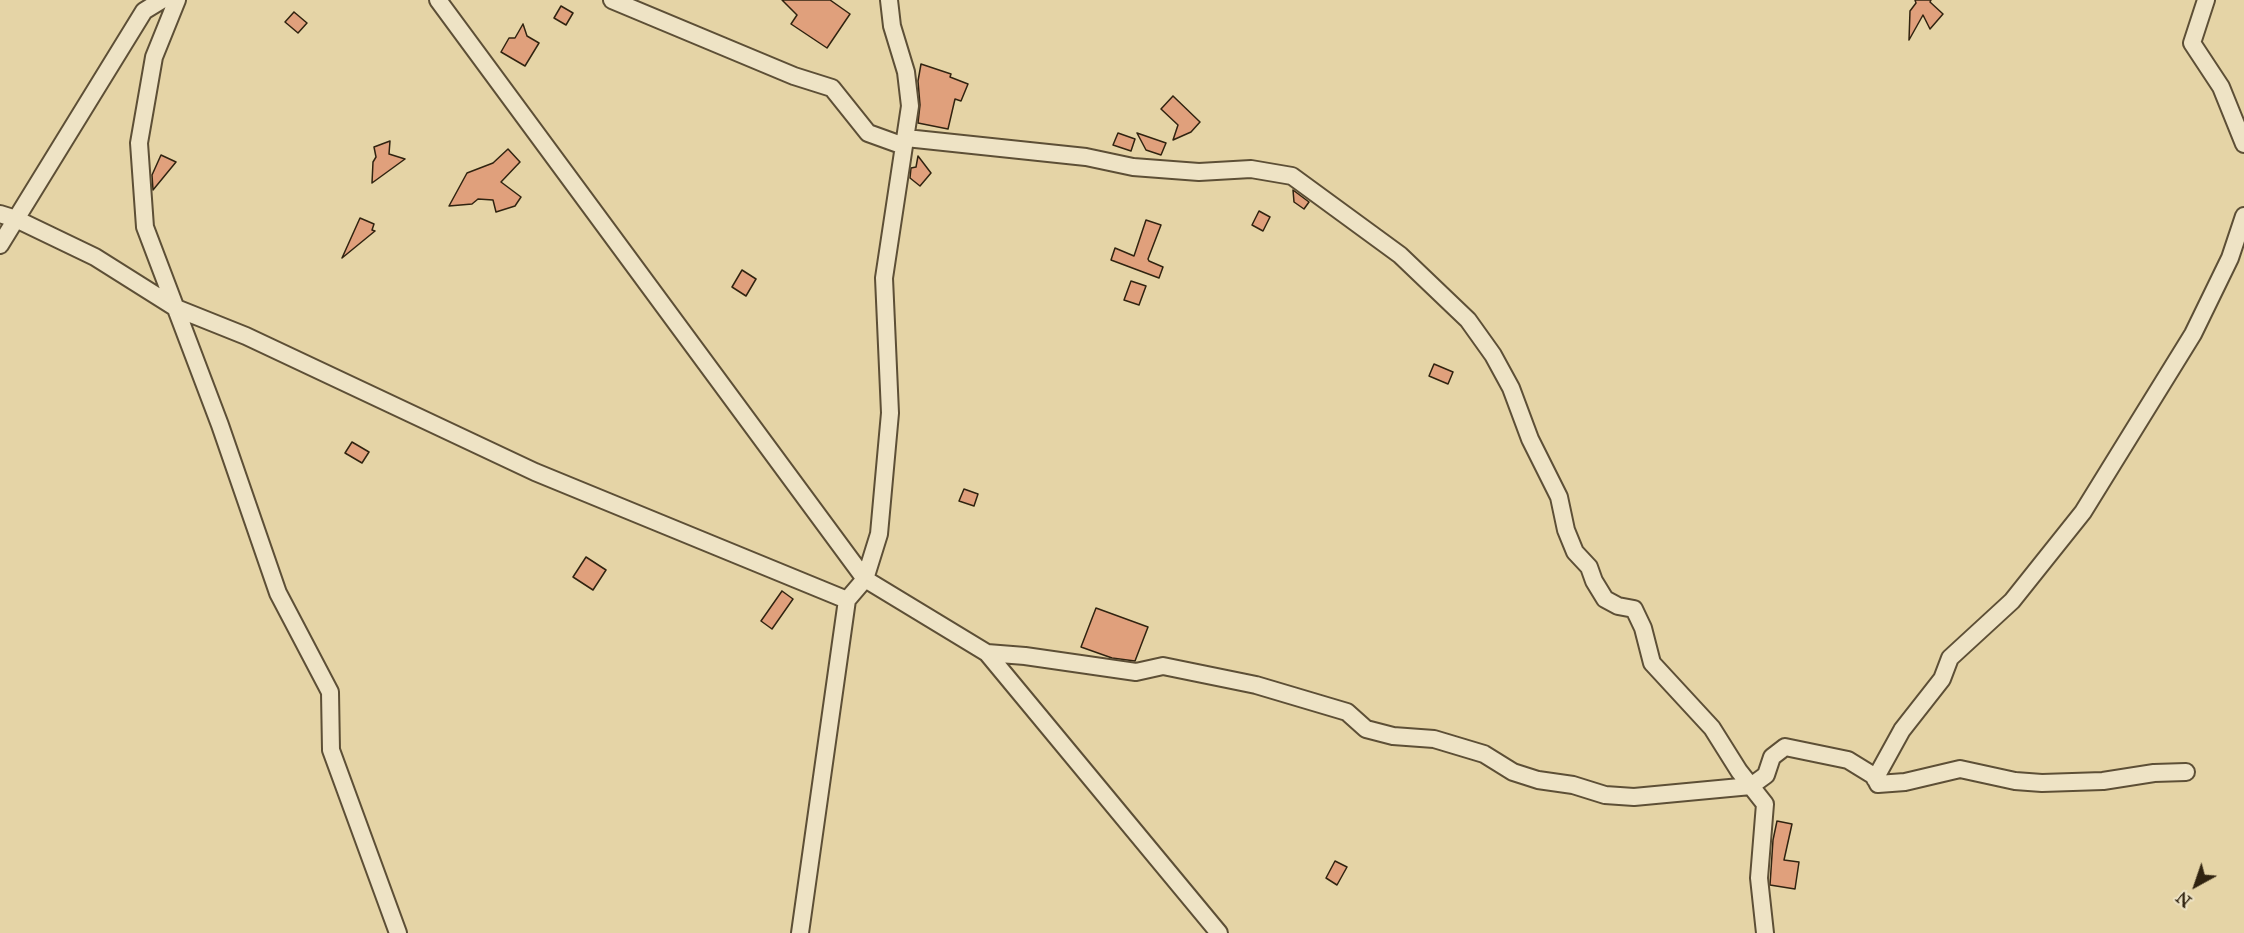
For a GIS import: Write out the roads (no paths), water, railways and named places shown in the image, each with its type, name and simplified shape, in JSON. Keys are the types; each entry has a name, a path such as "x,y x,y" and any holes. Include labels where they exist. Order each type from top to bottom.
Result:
{"street":[{"path":"0,245 8,217 144,11 162,0"},
{"path":"177,0 154,57 139,143 145,227 220,425 278,593 330,692 331,750 398,933"},
{"path":"438,0 865,579 987,653 1219,933"},
{"path":"612,0 794,76 832,88 868,133 905,142 1086,157 1133,167 1198,172 1251,169 1292,176 1375,236 1468,320 1493,355 1511,388 1530,439 1559,497 1566,531 1575,552 1589,567 1593,581 1605,599 1618,606 1634,609 1643,628 1652,663 1713,728 1765,804 1759,878 1765,933"},
{"path":"800,933 847,600 865,579 879,534 890,413 884,278 910,106 906,72 892,26 889,0"},
{"path":"2206,0 2192,43 2222,87 2244,144"},
{"path":"1875,779 1902,730 1942,680 1950,658 2012,601 2083,512 2193,334 2230,258 2244,216"},
{"path":"8,217 95,257 176,308 246,336 535,472 847,600"},
{"path":"987,653 1025,656 1136,672 1163,666 1256,685 1347,712 1366,729 1393,736 1434,739 1484,754 1513,772 1538,780 1573,784 1605,795 1634,797 1751,786 1767,775 1772,757 1785,747 1848,760 1875,779 1878,784 1905,782 1959,769 2015,781 2042,783 2103,781 2154,773 2186,772"}]}
